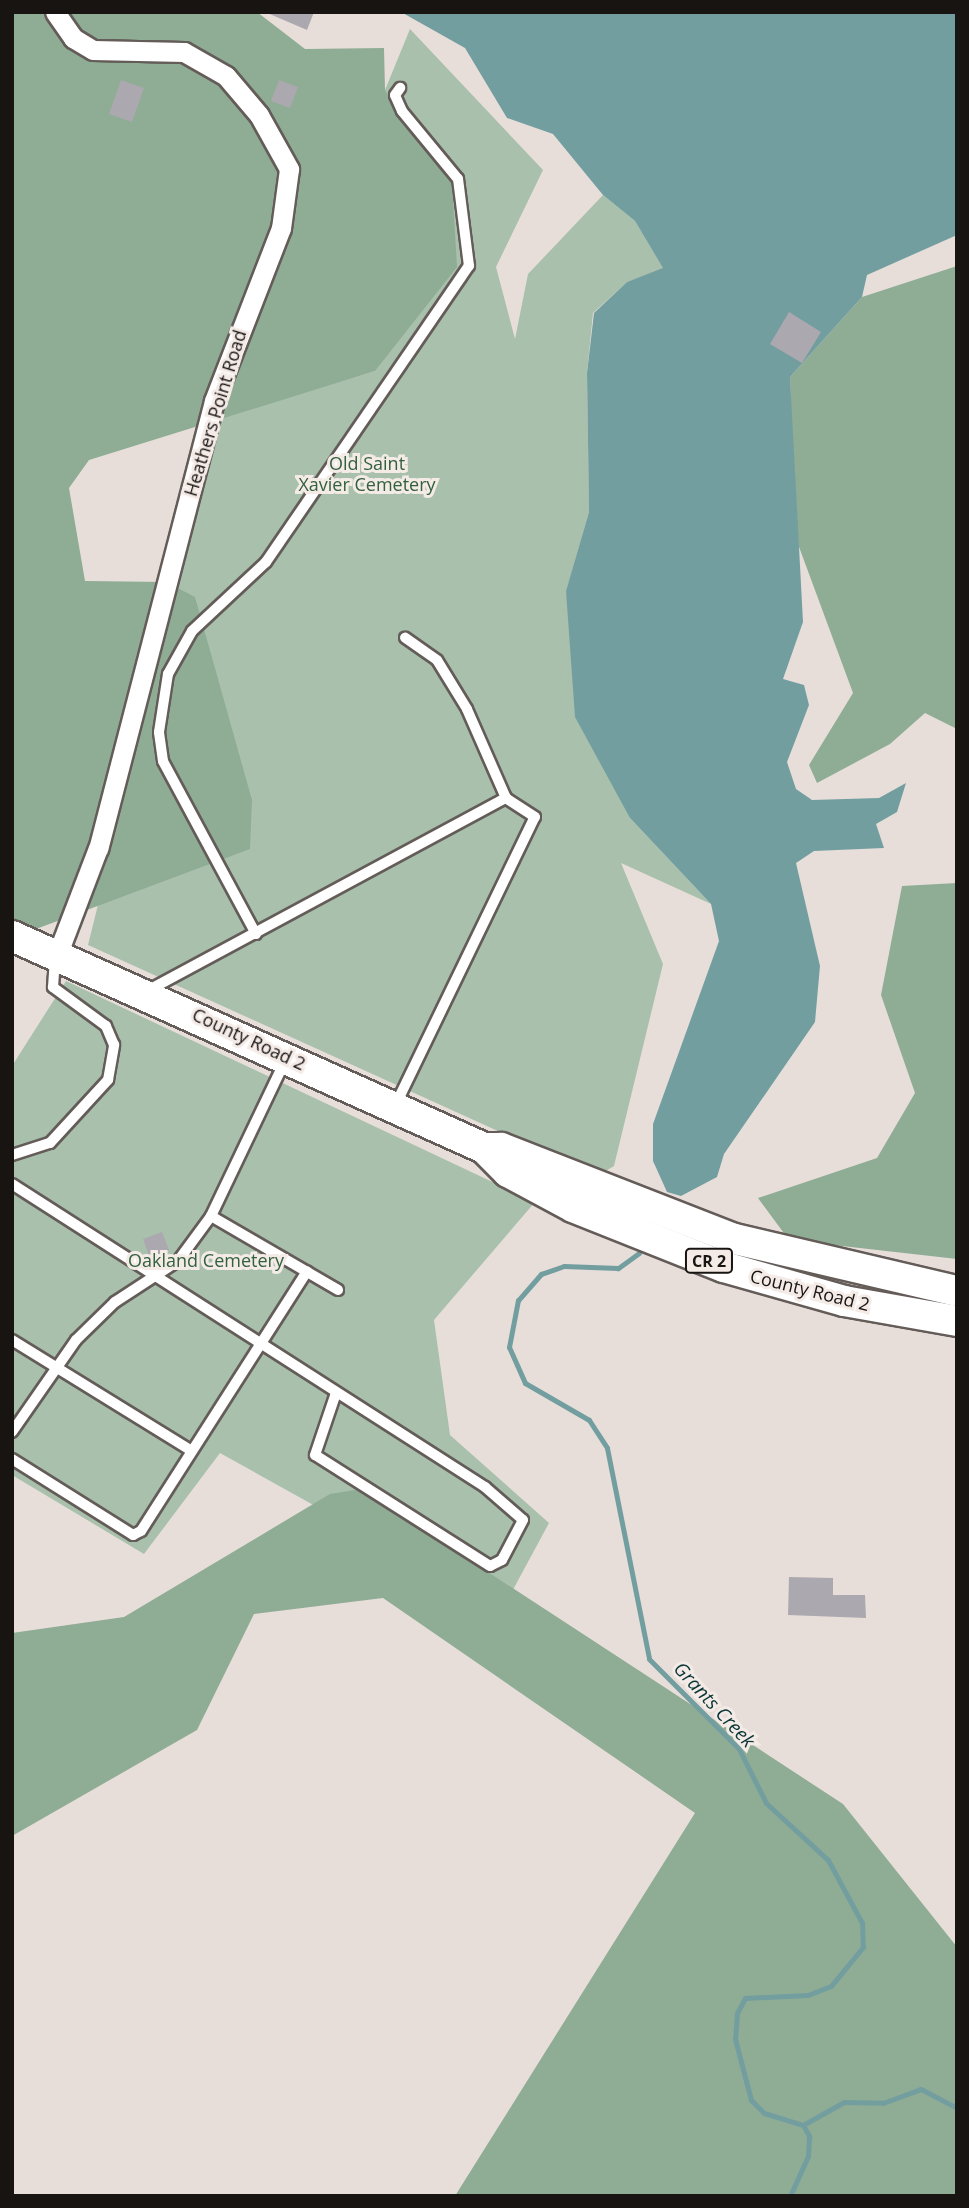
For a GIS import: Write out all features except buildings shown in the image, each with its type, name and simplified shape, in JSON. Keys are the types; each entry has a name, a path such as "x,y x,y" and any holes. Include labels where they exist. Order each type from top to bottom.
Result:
{"main road":[{"name":"County Road 2","path":"12,936 146,991 484,1148 508,1172 573,1207 724,1267 844,1301 957,1321"},
{"name":"County Road 2","path":"484,1148 501,1147 734,1240 957,1291"}],"street":[{"name":"Heathers Point Road","path":"55,12 73,38 93,50 184,52 226,76 259,115 289,169 281,228 214,401 98,848 58,953"}],"lane":[{"path":"256,934 163,761 159,732 168,674 192,631 266,562 469,266 458,179 402,111 395,95 400,88"},
{"path":"395,1106 535,817 506,798 467,709 437,660 405,638"},
{"path":"146,991 506,798"},
{"path":"12,1154 50,1143 108,1080 114,1045 106,1026 53,986 58,953"},
{"path":"12,1432 55,1367 115,1302 158,1279 211,1216 287,1056"},
{"path":"12,1184 485,1487 523,1520 502,1560 491,1566 315,1455 336,1393"},
{"path":"211,1216 338,1290"},
{"path":"12,1459 133,1535 141,1531 190,1450 307,1271"},
{"path":"12,1340 190,1450"}],"green space":[{"path":"12,12 257,12 305,49 384,48 385,90 452,182 457,267 375,371 89,460 69,488 85,581 166,582 195,597 252,800 250,849 12,938"},
{"name":"Old Saint Xavier Cemetery","path":"410,29 543,170 496,267 515,339 528,274 603,195 635,221 664,269 627,282 593,313 587,373 589,512 566,592 630,818 711,904 621,863 663,964 614,1166 597,1176 88,945 219,418 375,371 452,182 385,90"},
{"path":"957,266 957,729 925,713 890,744 817,783 809,765 853,693 795,536 790,377 862,297"},
{"path":"957,883 957,1259 789,1240 758,1198 877,1158 915,1093 881,995 902,886"},
{"name":"Oakland Cemetery","path":"66,981 535,1202 434,1320 450,1435 549,1523 502,1610 220,1453 144,1554 12,1475 12,1066"},
{"path":"361,1489 843,1804 957,1947 957,2196 455,2196 695,1813 383,1598 254,1614 197,1730 12,1836 12,1633 124,1617 330,1494"}],"water":[{"path":"401,12 957,12 957,235 867,275 862,297 790,377 803,622 783,679 804,685 809,705 787,762 796,789 812,800 879,798 906,783 897,812 876,824 884,848 814,851 796,863 820,966 815,1022 724,1154 717,1177 681,1196 667,1192 653,1161 653,1124 719,941 711,904 630,818 575,717 566,591 589,512 587,373 594,313 627,282 663,268 635,221 603,195 553,134 507,118 465,48"}],"waterway":[{"name":"Grants Creek","path":"639,1253 618,1268 564,1266 541,1274 518,1300 509,1347 525,1383 589,1420 607,1448 649,1659 739,1749 766,1803 828,1860 862,1923 863,1947 831,1986 808,1995 745,1998 737,2013 735,2039 751,2100 764,2113 803,2125 809,2136 808,2156 790,2196"},
{"path":"803,2125 844,2102 883,2103 921,2089 957,2108"}]}
